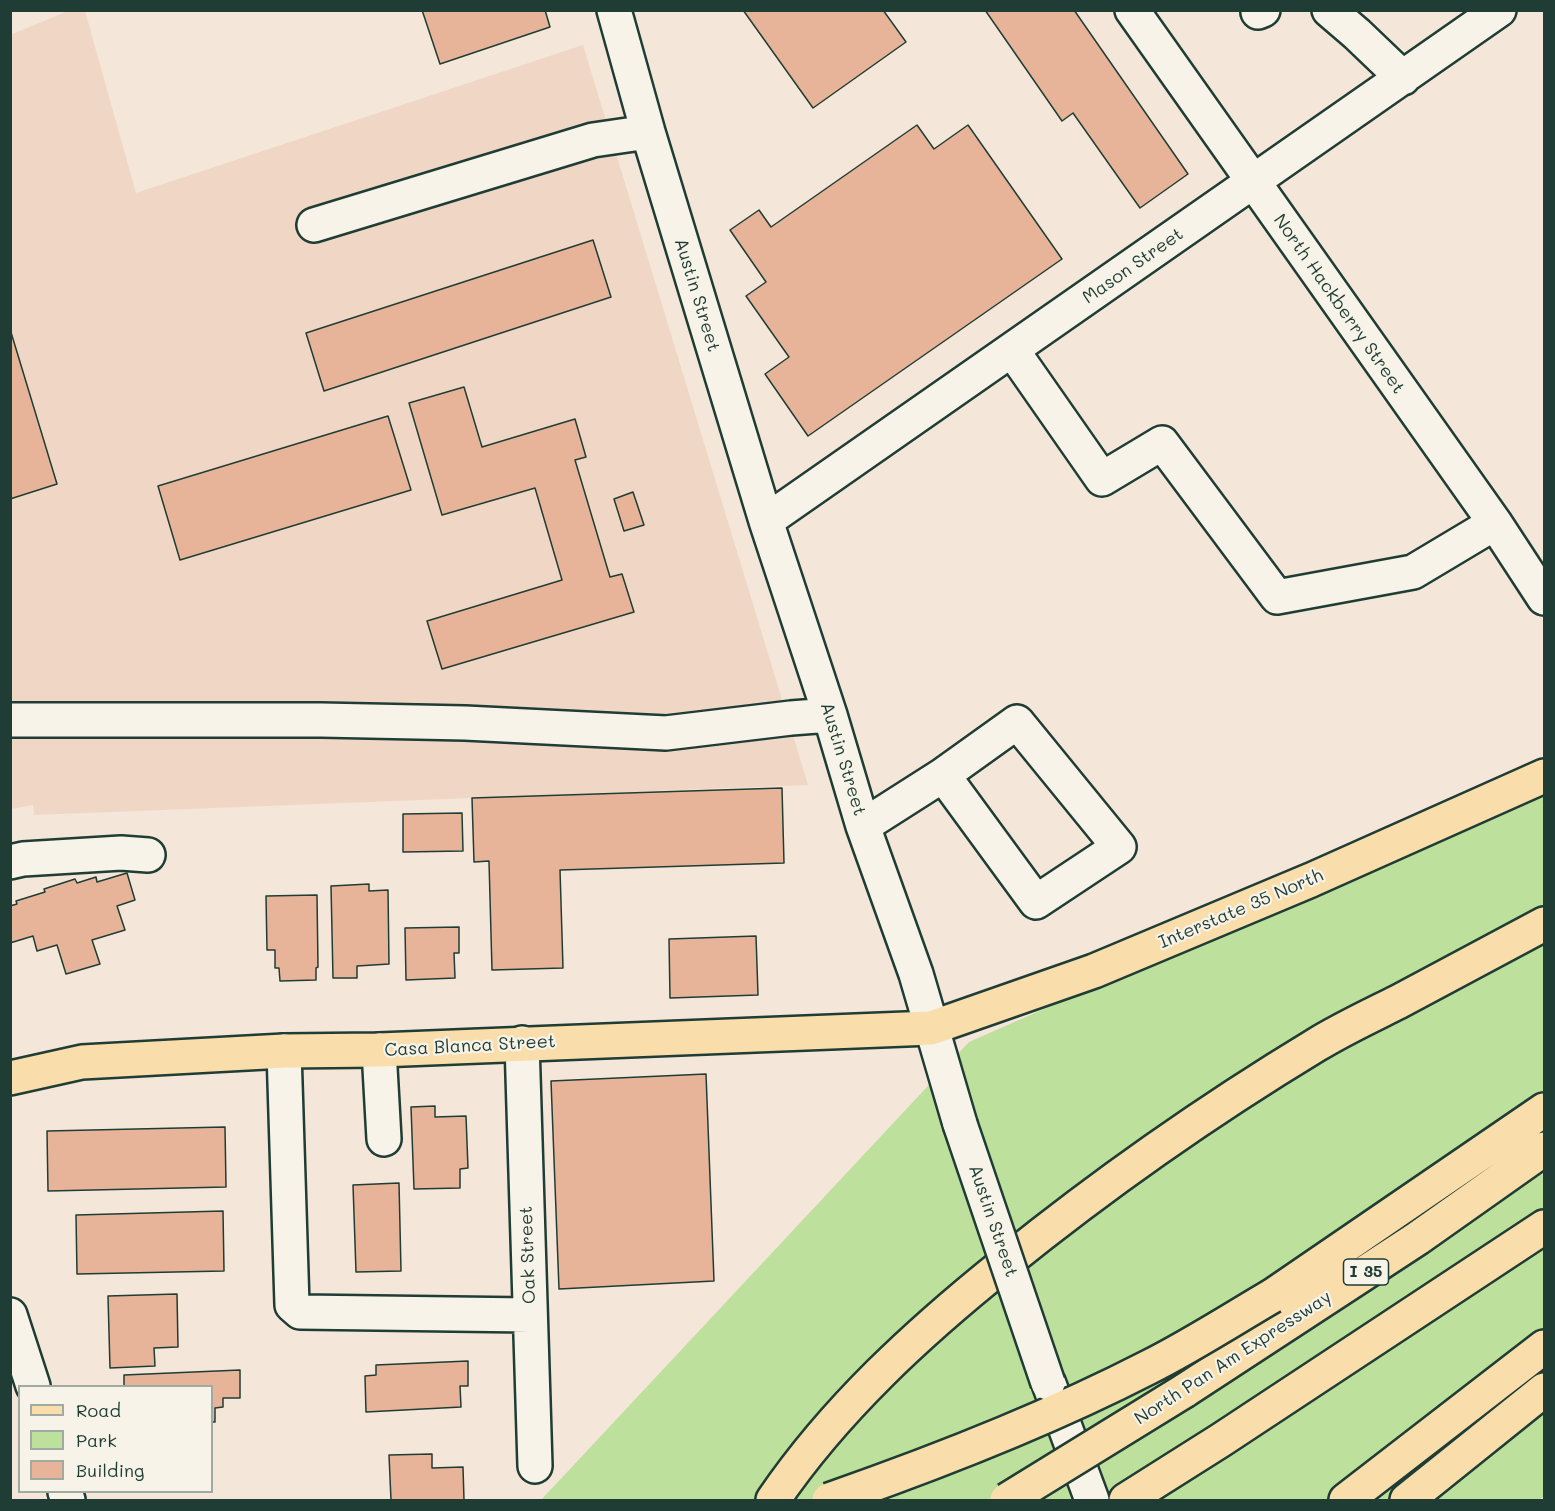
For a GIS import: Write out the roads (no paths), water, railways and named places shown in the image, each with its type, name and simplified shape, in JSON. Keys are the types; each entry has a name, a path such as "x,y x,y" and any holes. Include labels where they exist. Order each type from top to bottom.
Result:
{"main road":[{"name":"Interstate 35 North","path":"932,1028 1094,971 1311,880 1545,776"},
{"path":"773,1500 823,1433 886,1367 960,1299 1121,1173 1227,1100 1318,1044 1545,924"},
{"name":"Casa Blanca Street","path":"10,1078 82,1062 284,1051 379,1050 932,1028"},
{"path":"829,1500 930,1464 1047,1415 1150,1367 1272,1296 1545,1110"},
{"name":"North Pan Am Expressway","path":"1007,1500 1184,1391 1418,1238 1545,1149"},
{"path":"1126,1500 1545,1227"},
{"path":"1346,1500 1545,1347"},
{"path":"1407,1500 1545,1390"}],"street":[{"name":"Austin Street","path":"614,10 648,132 766,521 830,715 863,826 916,974 960,1124 1048,1383 1092,1500"},
{"name":"North Hackberry Street","path":"1132,10 1543,593"},
{"path":"1329,10 1402,78"},
{"name":"Mason Street","path":"766,521 1499,10"},
{"path":"314,225 593,140 648,132"},
{"path":"1012,350 1102,479 1162,443 1277,597 1413,572 1495,523"},
{"path":"10,720 321,720 465,723 666,733 830,715"},
{"path":"863,826 943,775 1017,722 1119,847 1036,902 943,775"},
{"path":"10,862 23,859 121,853 148,855"},
{"name":"Oak Street","path":"522,1043 535,1466"},
{"path":"379,1050 384,1139"},
{"path":"284,1051 292,1305 300,1312 530,1315"},
{"path":"10,1315 24,1377"}]}
